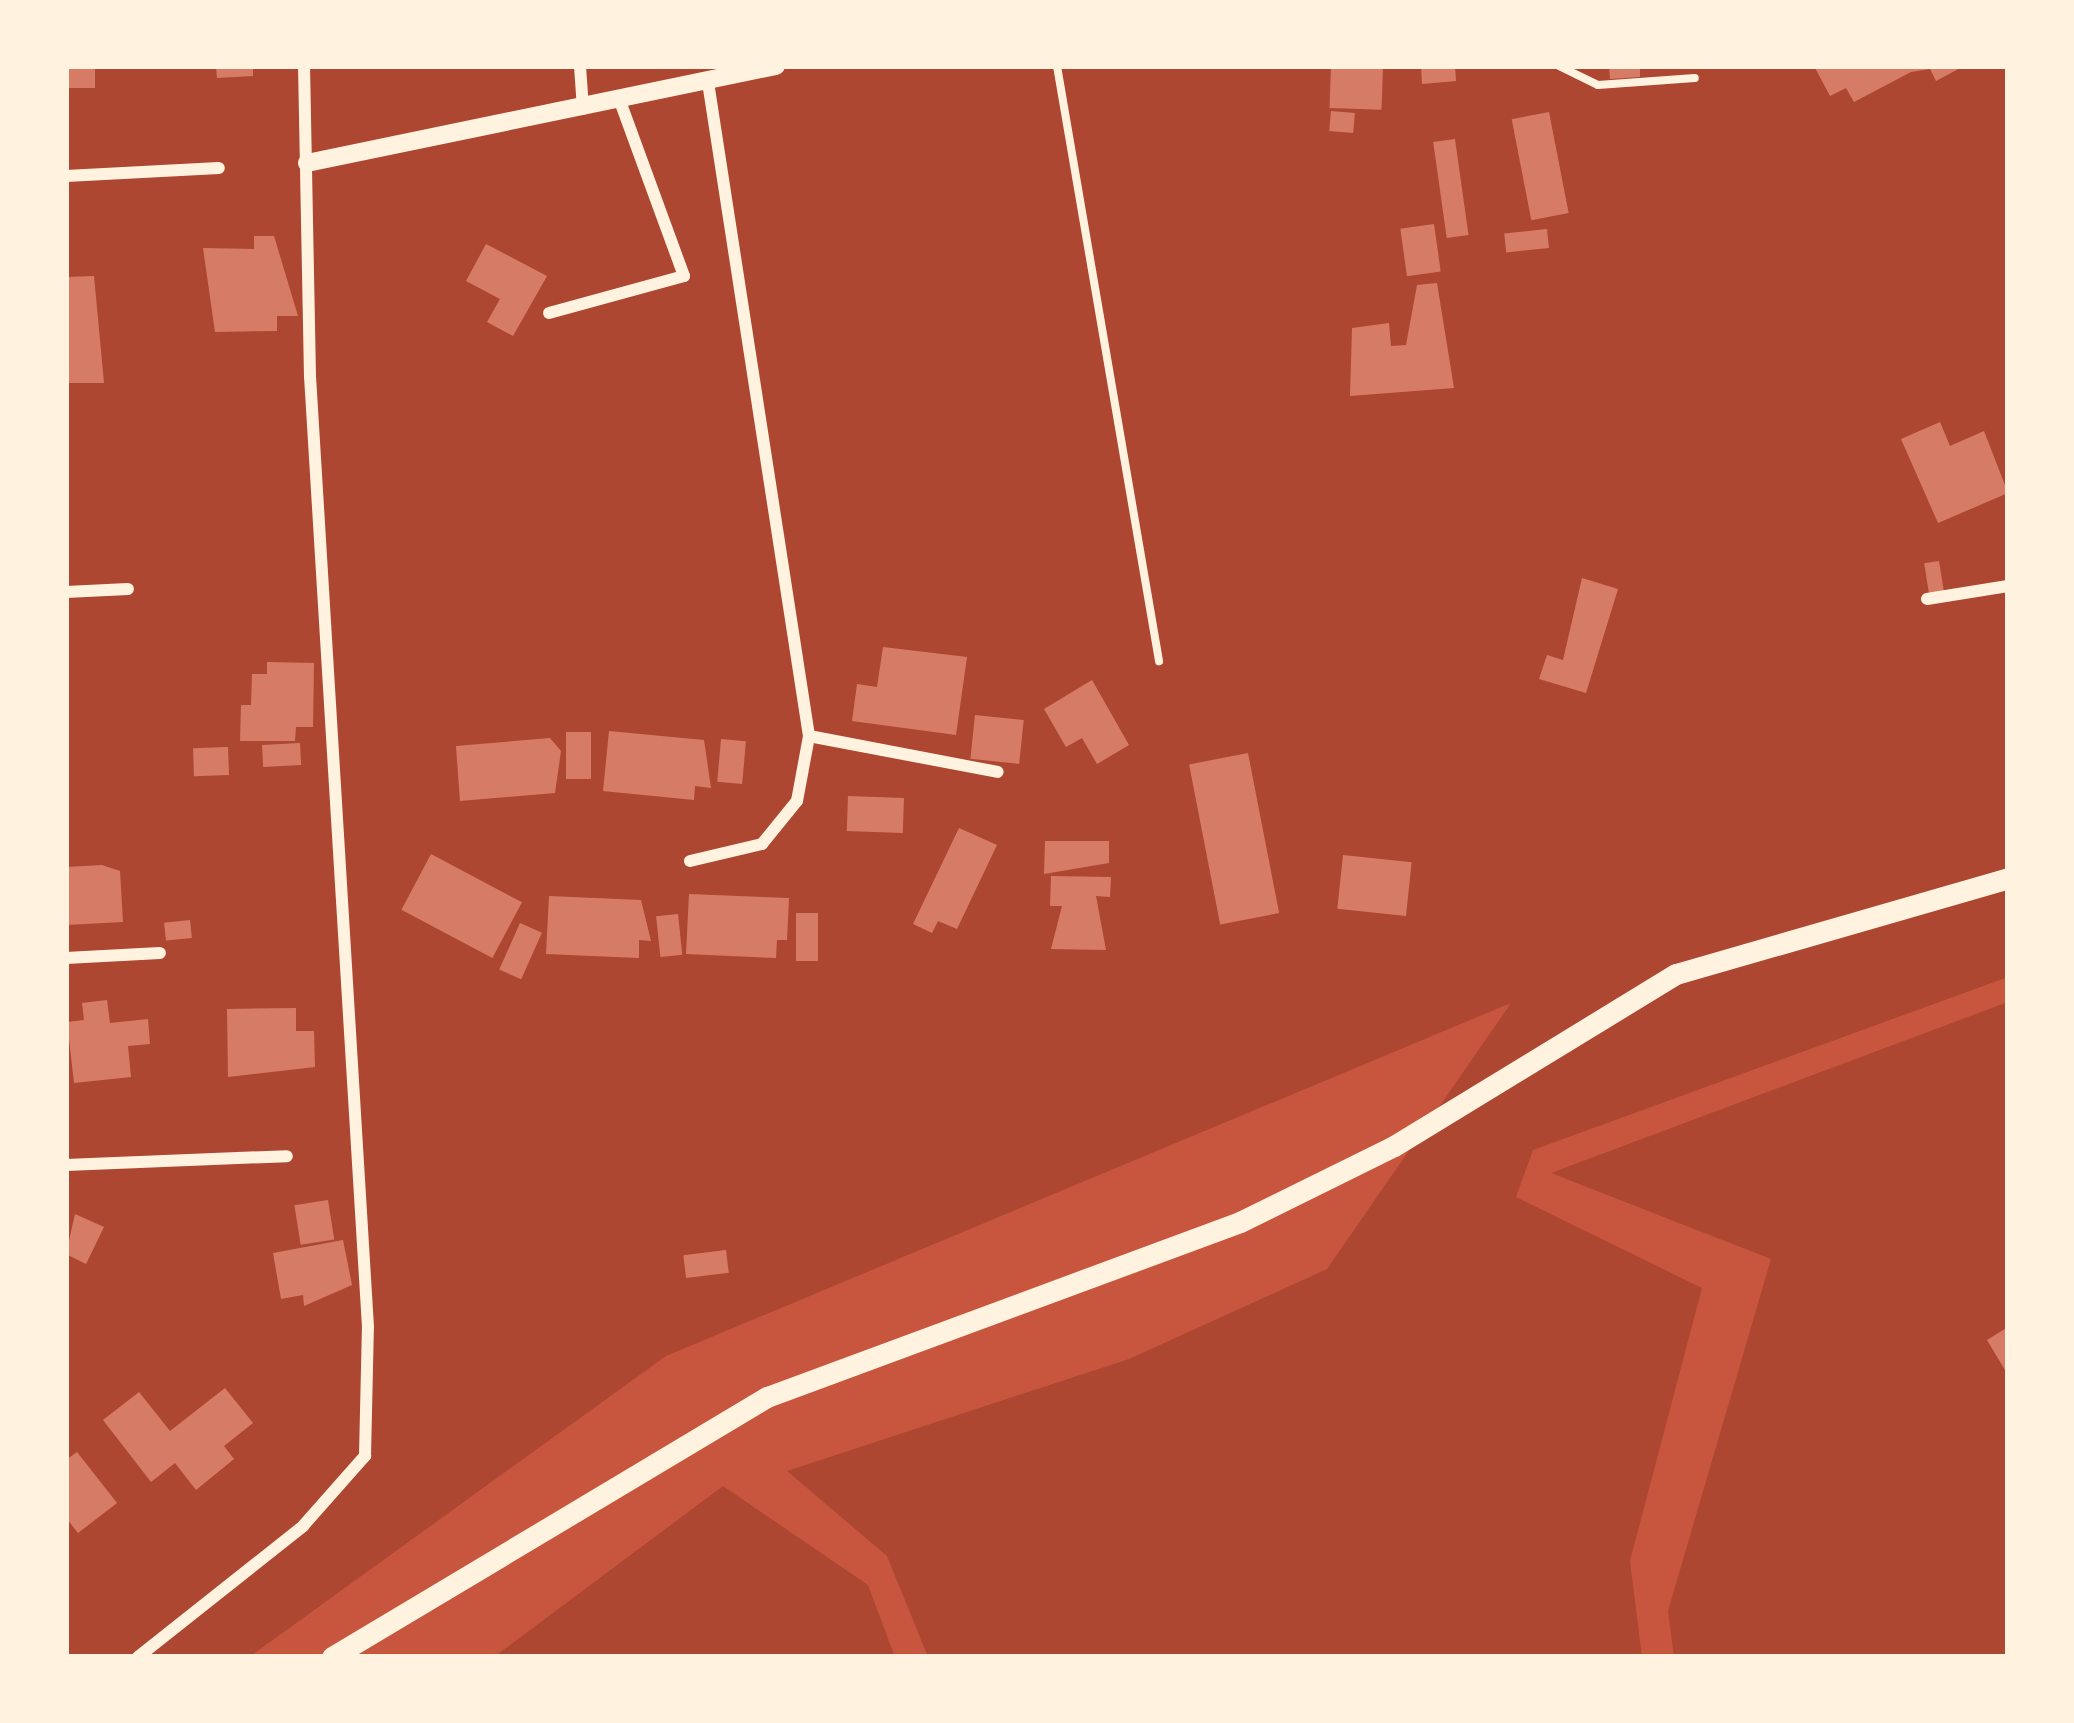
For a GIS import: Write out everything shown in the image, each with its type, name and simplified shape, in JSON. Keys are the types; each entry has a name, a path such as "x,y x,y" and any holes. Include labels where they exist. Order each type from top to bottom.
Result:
{"main road":[{"path":"332,1657 767,1396 1240,1222 1394,1146 1676,974 2008,878"}],"street":[{"path":"137,1657 303,1526 364,1456 368,1327 304,66"},
{"path":"580,66 583,110"},
{"path":"307,164 776,66"},
{"path":"689,861 762,844 797,801 809,736 709,82"},
{"path":"549,313 684,276 620,101"},
{"path":"66,176 219,168"},
{"path":"1927,599 2008,586"},
{"path":"66,592 128,590"},
{"path":"809,736 998,772"},
{"path":"66,958 160,953"},
{"path":"66,1165 287,1156"}],"lane":[{"path":"1058,66 1159,661"},
{"path":"1558,66 1598,85 1695,78"}],"shaded area":[{"path":"66,66 2008,66 2008,977 1533,1150 1516,1197 1702,1288 1630,1561 1642,1657 928,1657 887,1556 787,1471 1129,1359 1327,1269 1511,1003 666,1356 249,1657 66,1657"},
{"path":"2008,1002 2008,1657 1674,1657 1668,1611 1771,1259 1551,1173"},
{"path":"723,1486 868,1585 895,1657 494,1657"}],"building":[{"path":"66,66 95,66 95,88 66,88"},
{"path":"216,66 253,66 253,76 217,78"},
{"path":"1331,66 1383,68 1382,110 1330,108"},
{"path":"1421,66 1455,66 1456,81 1422,84"},
{"path":"1609,66 1640,66 1640,77 1610,79"},
{"path":"1814,66 1964,66 1936,81 1930,69 1911,72 1854,102 1846,88 1830,96"},
{"path":"1331,111 1355,113 1353,133 1329,131"},
{"path":"1549,112 1569,213 1531,220 1512,119"},
{"path":"1455,139 1468,235 1447,238 1433,142"},
{"path":"1434,224 1441,272 1407,276 1400,229"},
{"path":"1547,229 1549,248 1506,252 1504,233"},
{"path":"254,236 274,236 298,316 277,316 277,331 215,332 203,248 254,249"},
{"path":"486,244 547,276 513,336 487,322 500,299 466,281"},
{"path":"94,276 104,383 66,383 66,277"},
{"path":"1437,283 1454,388 1350,396 1352,328 1389,323 1391,346 1406,345 1417,285"},
{"path":"1940,422 1950,446 1984,431 2008,493 1938,523 1901,439"},
{"path":"1939,561 1944,592 1929,594 1924,563"},
{"path":"1582,578 1618,589 1586,693 1539,679 1547,655 1563,660"},
{"path":"883,647 967,657 956,735 852,721 857,684 877,687"},
{"path":"267,662 314,663 313,727 296,727 295,741 240,741 241,705 251,705 252,674 267,674"},
{"path":"1092,680 1129,745 1097,764 1082,738 1066,747 1044,709"},
{"path":"975,715 1024,720 1019,764 970,759"},
{"path":"609,731 704,740 711,788 695,786 694,800 603,791"},
{"path":"566,732 591,732 591,779 566,779"},
{"path":"550,738 561,751 555,793 460,801 456,746"},
{"path":"721,739 746,741 742,784 717,782"},
{"path":"300,743 301,765 263,767 262,745"},
{"path":"228,747 229,775 194,776 193,748"},
{"path":"1248,753 1279,913 1220,924 1189,764"},
{"path":"848,796 904,798 903,833 847,831"},
{"path":"959,828 997,845 957,929 938,921 932,933 913,924"},
{"path":"1045,841 1109,841 1109,863 1044,874"},
{"path":"431,854 522,902 492,958 401,910"},
{"path":"1343,855 1412,862 1406,916 1337,909"},
{"path":"102,865 120,871 123,922 66,925 66,867"},
{"path":"1051,876 1111,877 1110,897 1096,896 1106,950 1051,949 1062,906 1050,906"},
{"path":"689,894 789,898 787,940 777,940 776,958 686,954"},
{"path":"549,896 641,900 651,941 639,940 639,958 546,954"},
{"path":"796,913 818,913 818,961 796,961"},
{"path":"678,914 682,955 660,957 656,916"},
{"path":"190,920 192,938 166,941 164,923"},
{"path":"520,923 542,933 521,979 499,970"},
{"path":"107,1000 110,1023 148,1019 150,1044 128,1046 131,1077 74,1083 67,1022 84,1020 82,1003"},
{"path":"296,1008 296,1031 314,1031 315,1067 228,1077 227,1009"},
{"path":"328,1200 334,1240 301,1245 294,1205"},
{"path":"75,1214 104,1227 86,1264 66,1254"},
{"path":"343,1240 352,1285 304,1306 303,1295 281,1299 273,1253"},
{"path":"726,1250 729,1273 686,1278 683,1255"},
{"path":"2008,1327 2008,1375 1987,1340"},
{"path":"225,1388 253,1423 224,1446 234,1459 196,1490 175,1463 151,1482 103,1420 139,1392 170,1431"},
{"path":"77,1452 117,1503 78,1533 66,1518 66,1460"}]}
